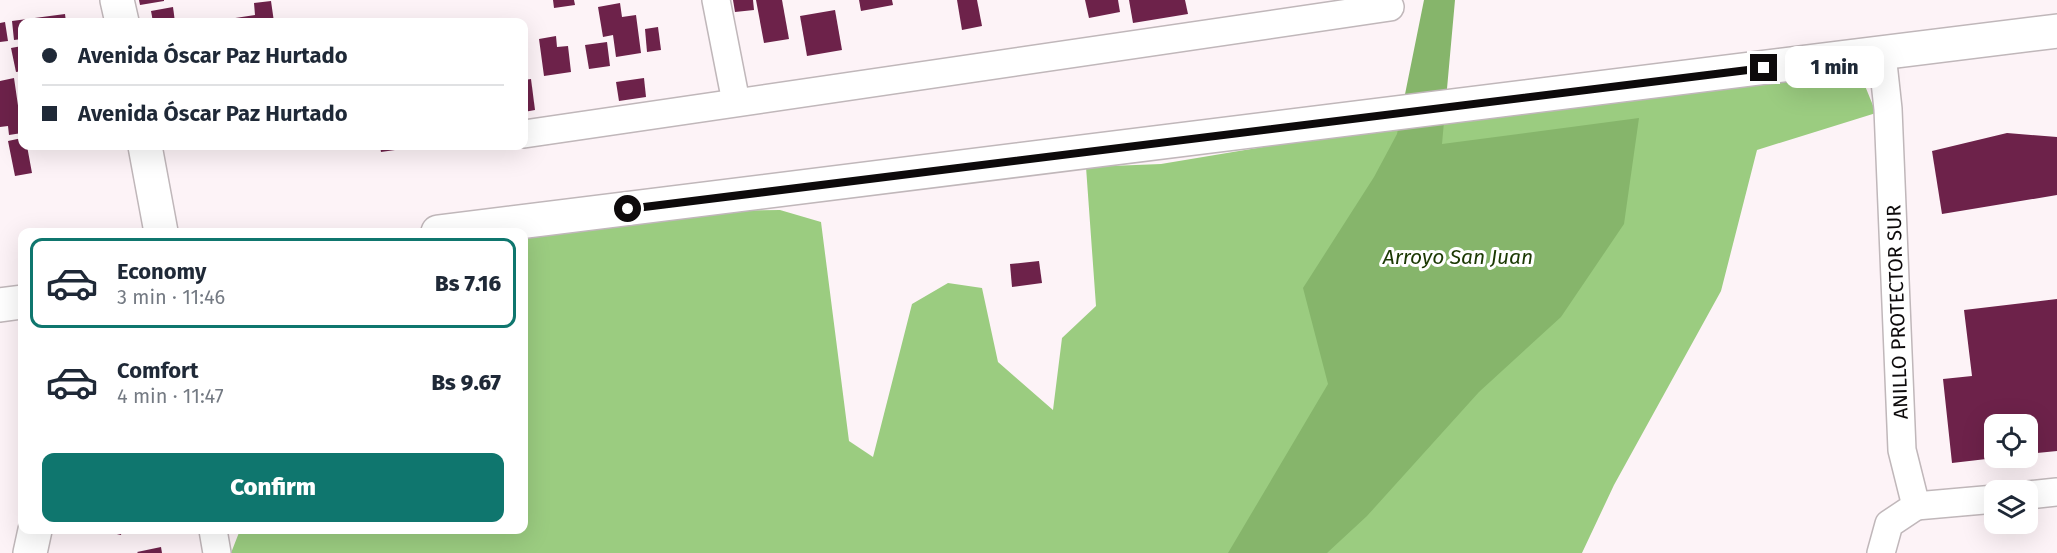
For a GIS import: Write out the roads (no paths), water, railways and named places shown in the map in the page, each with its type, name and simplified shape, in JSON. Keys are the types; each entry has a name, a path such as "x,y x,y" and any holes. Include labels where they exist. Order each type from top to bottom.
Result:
{"main road":[{"path":"117,0 121,18"},
{"path":"470,228 2057,31"},
{"path":"146,150 160,228"},
{"path":"0,304 18,302"},
{"path":"30,553 34,534"}],"street":[{"path":"716,0 736,102"},
{"path":"528,133 736,102 1289,10 1390,7"},
{"name":"ANILLO PROTECTOR SUR","path":"1882,54 1888,109 1902,450 1916,506"},
{"path":"2038,494 2057,492"},
{"path":"1881,553 1889,524 1916,506 1984,500"},
{"path":"214,534 218,553"}],"water":[{"name":"Arroyo San Juan","path":"1424,0 1455,0 1442,144 1639,118 1624,224 1561,317 1479,392 1367,516 1327,553 1228,553 1328,384 1303,288 1374,177 1397,134"}]}
